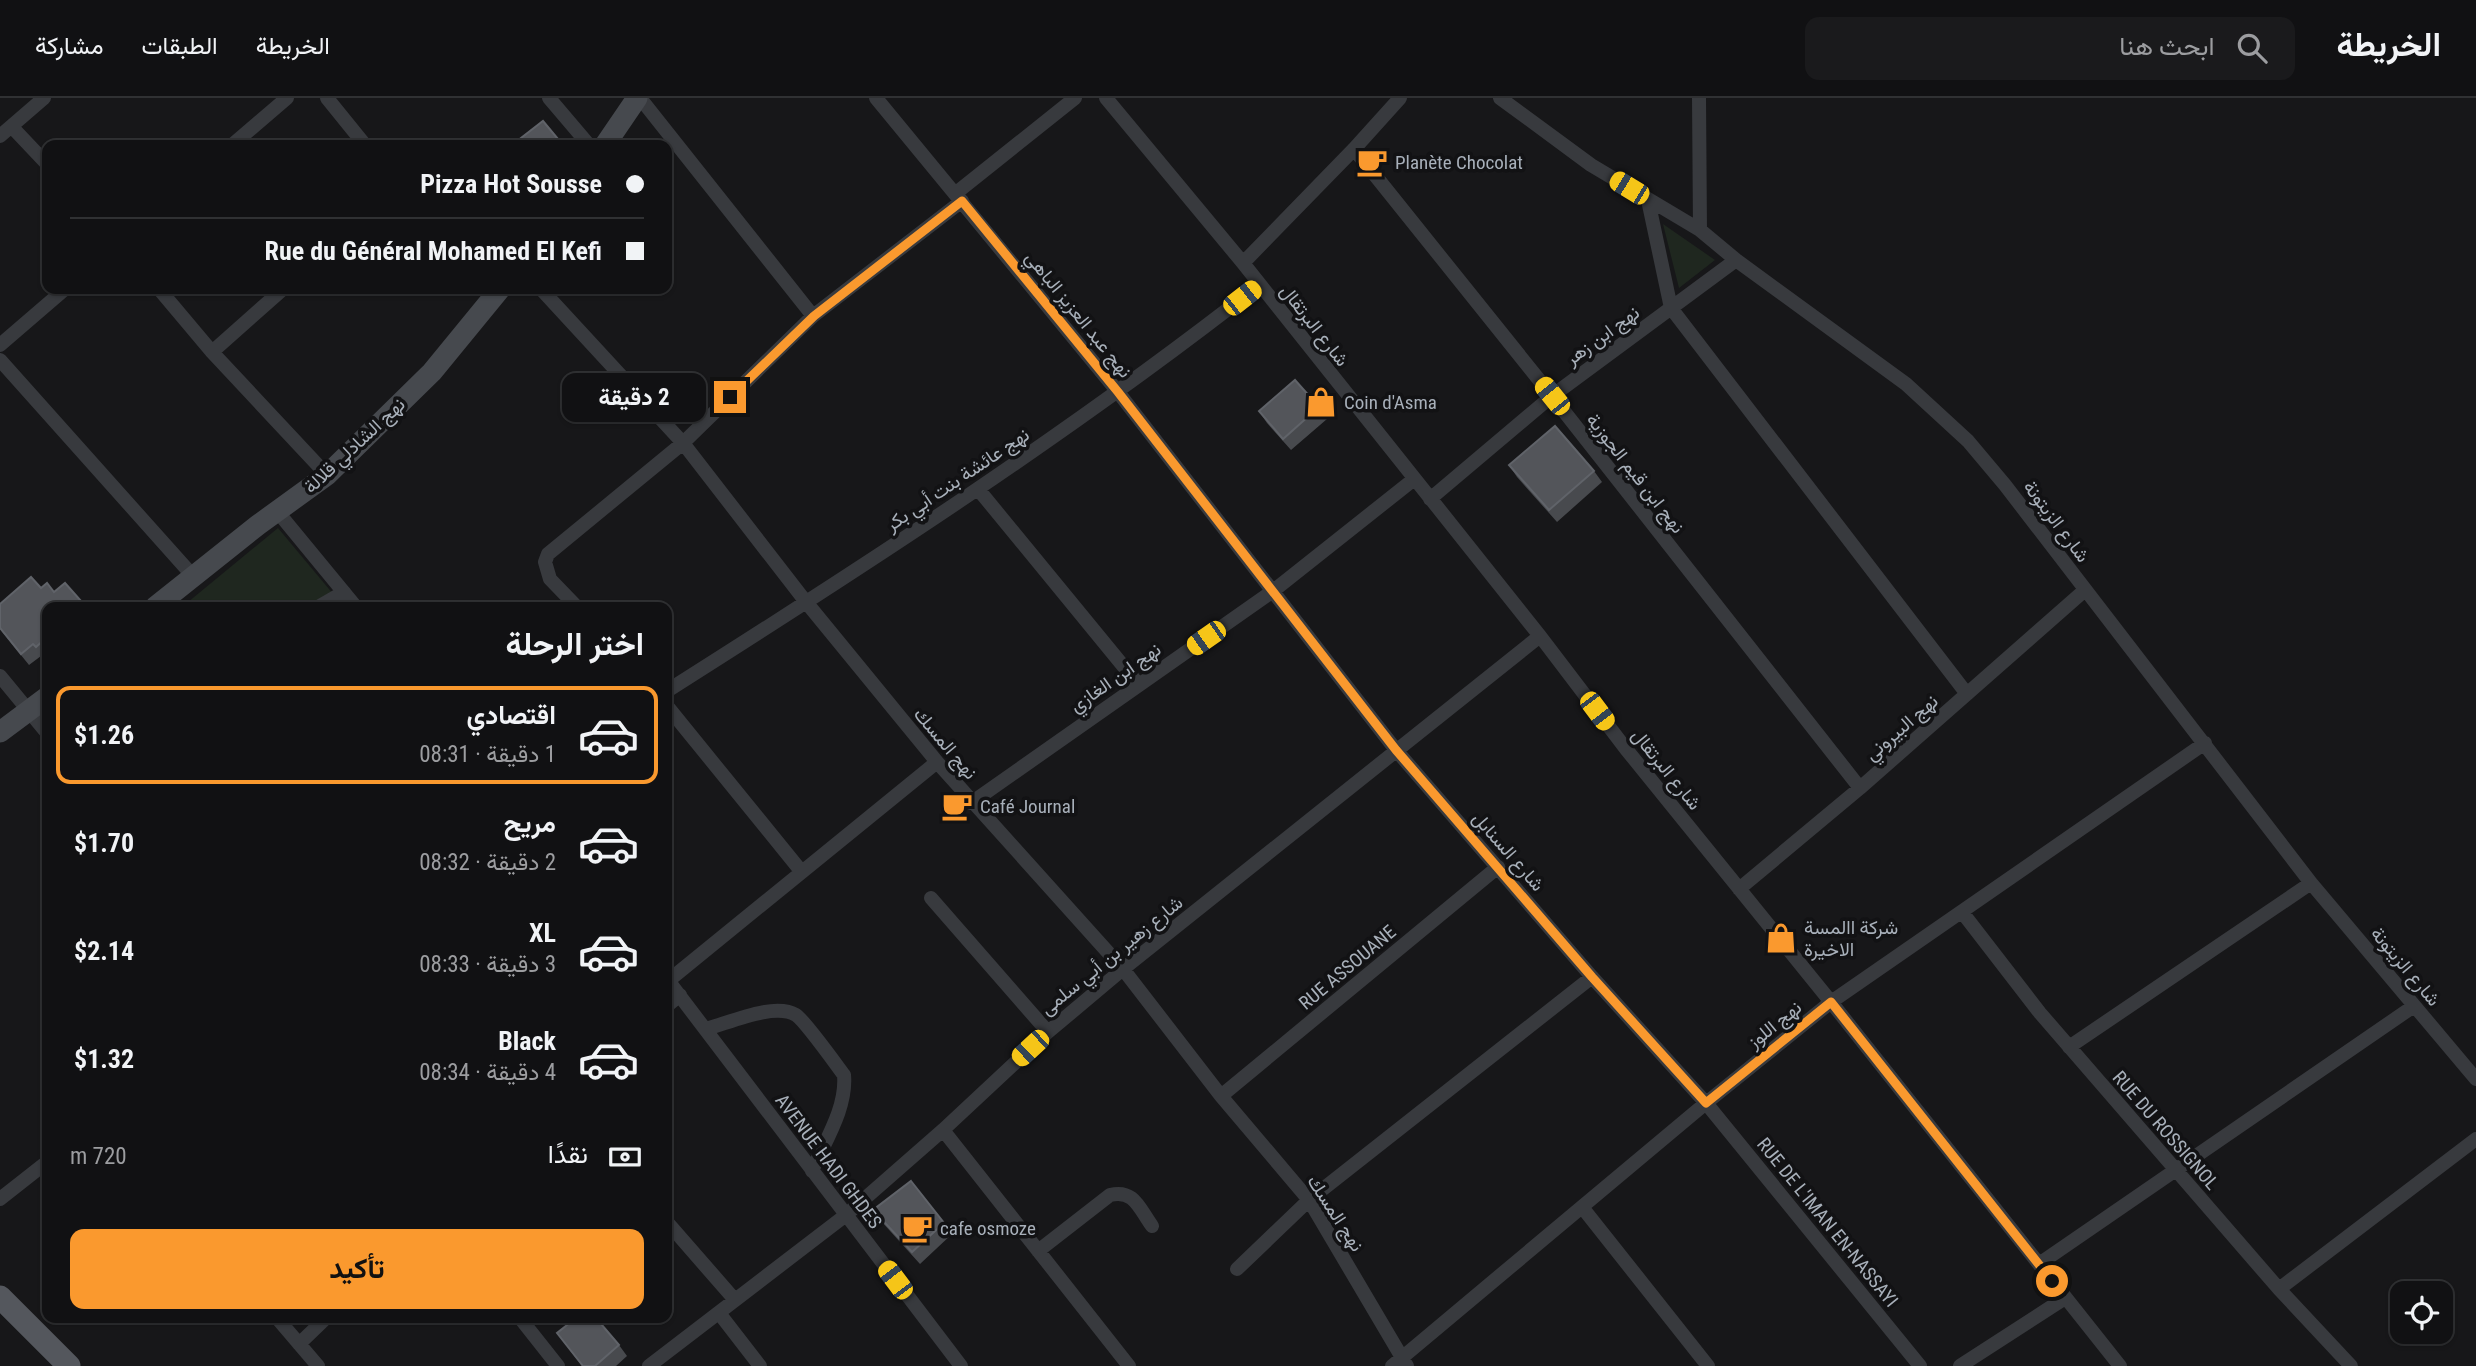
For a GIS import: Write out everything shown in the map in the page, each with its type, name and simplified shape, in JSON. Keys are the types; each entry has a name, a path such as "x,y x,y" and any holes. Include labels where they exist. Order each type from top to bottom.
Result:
{"main road":[{"path":"0,1297 69,1366"}],"street":[{"path":"0,136 44,98"},
{"path":"238,140 288,98"},
{"path":"327,98 361,140"},
{"path":"549,98 585,140"},
{"path":"609,140 638,98 672,140"},
{"name":"نهج عبد العزيز الباهي","path":"876,98 1118,392 1396,750"},
{"path":"572,602 550,579 545,562 548,554 683,443 814,316 1074,98"},
{"name":"شارع البرتقال","path":"1106,98 1242,263 1540,636 1626,749 2120,1366"},
{"path":"1242,263 1400,98"},
{"name":"شارع الزيتونة","path":"1500,98 1591,165 1700,230 1735,260 1857,347 1940,413 1968,440 2205,743 2311,884 2476,1079"},
{"path":"1699,98 1700,230"},
{"path":"12,127 42,159"},
{"path":"672,140 814,316"},
{"name":"نهج ابن قيم الجوزية","path":"1354,149 1860,788"},
{"path":"1648,200 1671,308 1967,694"},
{"name":"نهج ابن زهر","path":"1430,499 1552,396 1735,260"},
{"name":"نهج عائشة بنت أبي بكر","path":"672,688 978,489 1118,392 1259,285"},
{"path":"0,345 59,294"},
{"path":"163,294 212,352 327,475"},
{"path":"212,352 277,294"},
{"name":"نهج الشادلي قلالة","path":"161,602 327,475 432,372 495,294"},
{"name":"نهج المسك","path":"546,294 683,443 806,603 937,762 971,803 1123,969 1220,1097 1309,1200 1400,1364"},
{"path":"0,360 193,576"},
{"name":"نهج ابن الغازي","path":"971,803 1273,591 1413,480"},
{"path":"978,489 1138,684"},
{"path":"277,511 352,602"},
{"name":"نهج البيروني","path":"1739,888 1860,788 2085,590"},
{"path":"327,602 344,592"},
{"name":"شارع زهير بن أبي سلمى","path":"649,1366 846,1215 943,1130 1048,1032 1123,969 1540,636"},
{"path":"0,676 42,727"},
{"path":"0,732 42,701"},
{"path":"672,712 802,871"},
{"name":"نهج اللوز","path":"1400,1364 1582,1207 1831,1002 2205,743"},
{"name":"شارع السنابل","path":"1396,750 1592,977 1706,1103"},
{"path":"672,977 937,762"},
{"name":"RUE ASSOUANE","path":"1220,1097 1498,867"},
{"path":"2069,1047 2311,884"},
{"path":"931,898 1048,1032"},
{"name":"RUE DU ROSSIGNOL","path":"1962,912 2040,1013 2174,1170 2351,1366"},
{"path":"1237,1269 1309,1200 1592,977"},
{"name":"AVENUE HADI GHDES","path":"672,985 961,1366"},
{"path":"672,1002 680,995"},
{"path":"2039,1264 2414,1006"},
{"path":"706,1029 778,1010 797,1016 844,1075 845,1086 841,1104 812,1171"},
{"name":"RUE DE L'IMAN EN-NASSAYI","path":"1706,1103 1920,1366"},
{"path":"943,1130 1129,1366"},
{"path":"2279,1289 2476,1139"},
{"path":"0,1199 42,1166"},
{"path":"1038,1251 1110,1195 1121,1193 1130,1196 1152,1226"},
{"path":"1582,1207 1708,1366"},
{"path":"672,1228 735,1300"},
{"path":"1960,1366 2065,1298"},
{"path":"719,1313 760,1366"},
{"path":"281,1323 318,1366"},
{"path":"299,1344 321,1323"},
{"path":"524,1323 558,1366"}],"shaded area":[{"path":"1663,224 1715,260 1679,288"},
{"path":"278,528 340,602 188,602"}],"building":[{"path":"543,121 559,140 518,140"},
{"path":"1295,380 1319,407 1283,439 1259,411"},
{"path":"1555,426 1594,471 1549,510 1509,465"},
{"path":"31,577 41,588 47,583 54,592 65,583 81,601 42,602 42,642 36,647 33,644 21,654 0,628 0,604"},
{"name":"cafe osmoze","path":"911,1181 944,1223 912,1252 873,1210"},
{"path":"570,1323 600,1323 619,1345 595,1366 583,1366 557,1333"}],"place":[{"name":"Planète Chocolat","path":"1372,162"},
{"name":"Coin d'Asma","path":"1321,402"},
{"name":"Café Journal","path":"957,806"},
{"name":"شركة االمسة الاخيرة","path":"1781,938"},
{"name":"cafe osmoze","path":"917,1228"}],"route":[{"path":"730,397 814,316 962,201 1118,392 1396,750 1592,977 1706,1103 1831,1002 2052,1281"}]}
